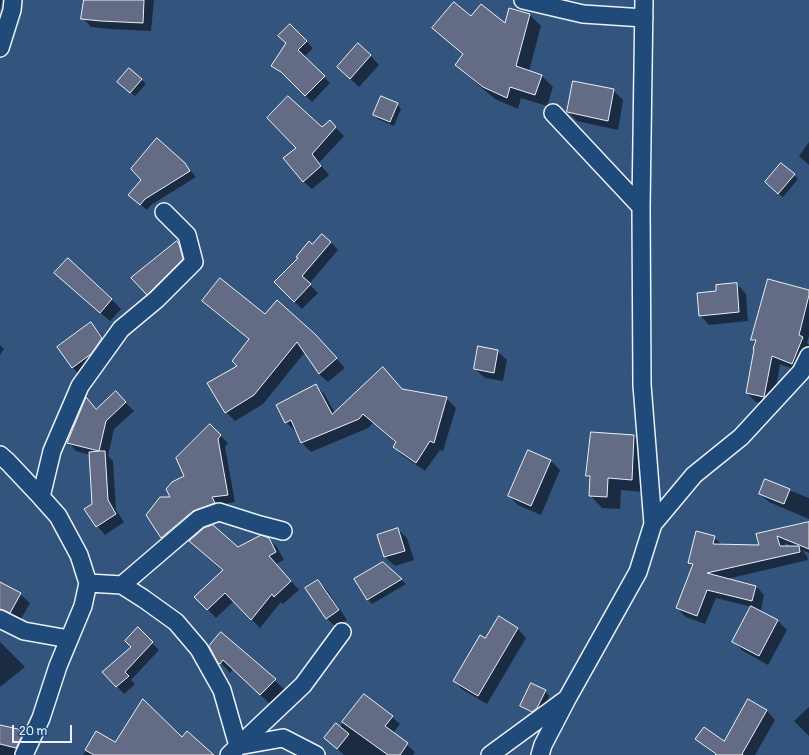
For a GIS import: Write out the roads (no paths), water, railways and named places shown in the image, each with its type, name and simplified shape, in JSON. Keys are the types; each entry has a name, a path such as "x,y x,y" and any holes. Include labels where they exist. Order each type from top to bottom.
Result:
{"street":[{"path":"0,48 12,10 13,0"},
{"path":"523,0 583,14 644,18"},
{"path":"540,755 568,697 638,572 653,524 642,385 640,207 644,0"},
{"path":"553,113 640,207"},
{"path":"41,497 52,451 80,386 121,329 157,299 194,262 188,235 164,212"},
{"path":"653,524 694,475 741,437 801,372 809,356"},
{"path":"0,455 58,516 79,556 88,583 83,606 69,639 41,718 24,755"},
{"path":"122,585 199,519 219,512 283,531"},
{"path":"88,583 122,585 176,622 200,649 222,690 233,751"},
{"path":"0,619 24,631 69,639"},
{"path":"233,751 303,685 342,632"},
{"path":"490,755 568,697"},
{"path":"233,751 283,738 316,755"}]}
